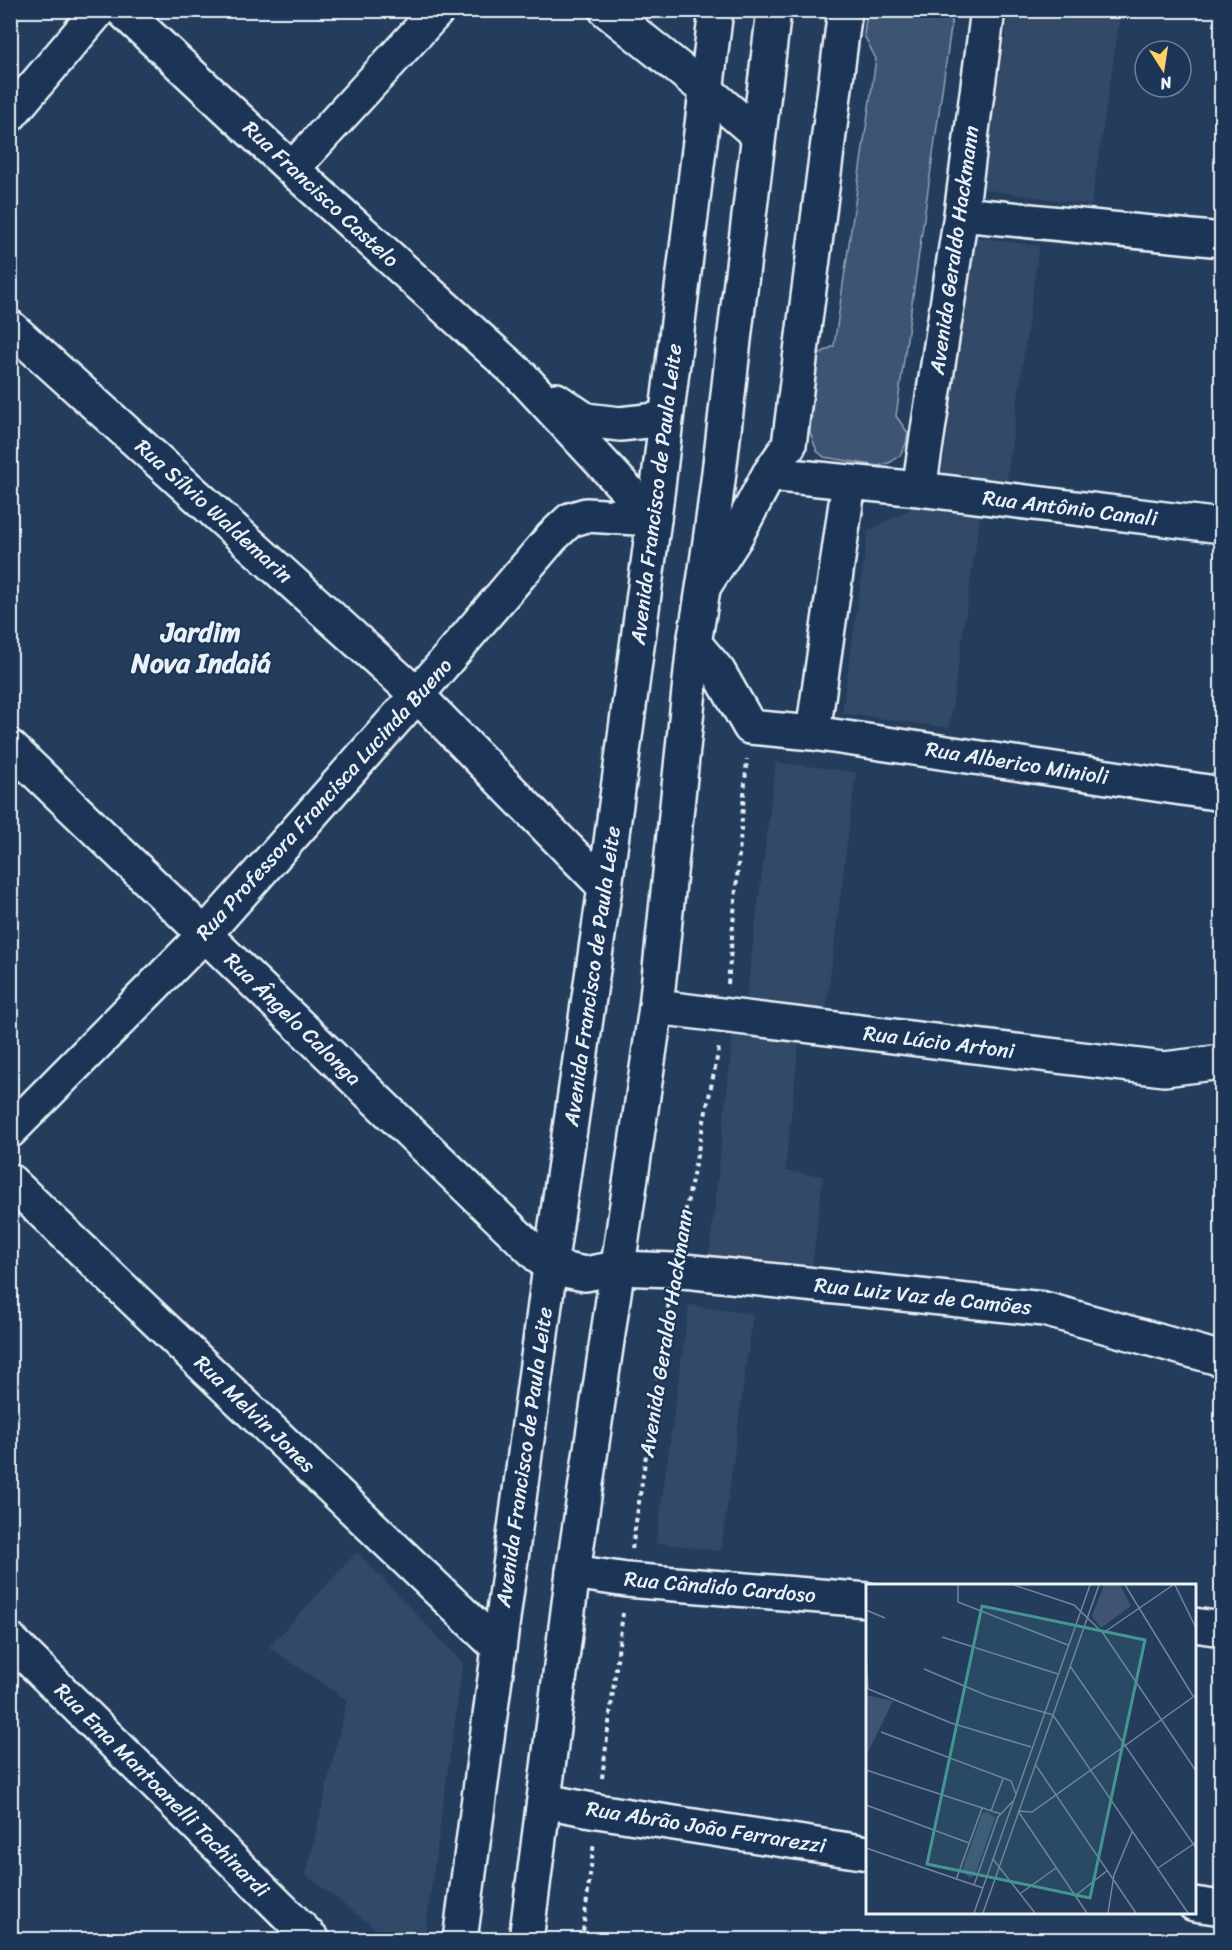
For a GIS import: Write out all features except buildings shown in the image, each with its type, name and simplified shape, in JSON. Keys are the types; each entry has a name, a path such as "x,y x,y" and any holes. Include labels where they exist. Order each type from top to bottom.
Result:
{"street":[{"path":"10,115 99,10"},
{"name":"Rua Francisco Castelo","path":"122,10 522,377 654,519"},
{"path":"292,168 438,10"},
{"path":"606,10 758,135"},
{"name":"Avenida Francisco de Paula Leite","path":"460,1940 550,1267 605,887 654,519 716,10"},
{"path":"526,1940 573,1572 656,1007 694,642 704,586 721,452 774,10"},
{"path":"704,586 735,538 769,474 789,445 845,10"},
{"name":"Avenida Geraldo Hackmann","path":"919,489 961,214 988,10"},
{"path":"961,214 1221,240"},
{"name":"Rua Sílvio Waldemarin","path":"10,327 417,695 605,887"},
{"name":"Rua Francisco Castelo","path":"522,377 586,420 620,424 665,419"},
{"name":"Rua Antônio Canali","path":"769,474 919,489 1221,526"},
{"path":"813,733 849,482"},
{"name":"Rua Professora Francisca Lucinda Bueno","path":"10,1131 205,934 417,695 552,537 570,520 586,515 654,519"},
{"path":"694,642 718,671 750,727"},
{"name":"Rua Alberico Minioli","path":"750,727 813,733 1221,794"},
{"name":"Rua Ângelo Calonga","path":"10,747 550,1267"},
{"name":"Rua Lúcio Artoni","path":"656,1007 1164,1069 1221,1062"},
{"name":"Rua Melvin Jones","path":"10,1180 499,1648"},
{"name":"Rua Luiz Vaz de Camões","path":"550,1267 585,1274 617,1268 674,1270 1044,1309 1221,1359"},
{"name":"Rua Cândido Cardoso","path":"573,1572 627,1580 866,1600"},
{"path":"1196,1625 1221,1629"},
{"name":"Rua Ema Mantoanelli Tachinardi","path":"10,1640 313,1940"},
{"name":"Rua Abrão João Ferrarezzi","path":"545,1801 866,1853"},
{"path":"1196,1904 1221,1908"}],"path":[{"name":"Avenida Geraldo Hackmann","path":"582,1940 627,1580 674,1270 725,1016 750,727"}],"shaded area":[{"path":"867,11 956,11 953,13 896,416 908,433 906,444 900,455 891,462 879,466 824,457 817,451 810,433 817,355 834,346 876,59 864,35"},
{"path":"1009,11 1121,11 1091,205 982,189"},
{"path":"974,237 1039,246 1006,484 942,475"},
{"path":"916,506 980,515 949,728 842,713 868,531"},
{"path":"776,762 856,772 826,1010 746,1000"},
{"path":"733,1036 799,1043 785,1171 823,1176 812,1268 709,1257"},
{"path":"689,1305 753,1314 721,1551 656,1543"},
{"path":"357,1552 463,1663 424,1939 389,1939 306,1875 347,1700 269,1647"}],"district":[{"name":"Jardim Nova Indaiá","path":"201,648"}]}
